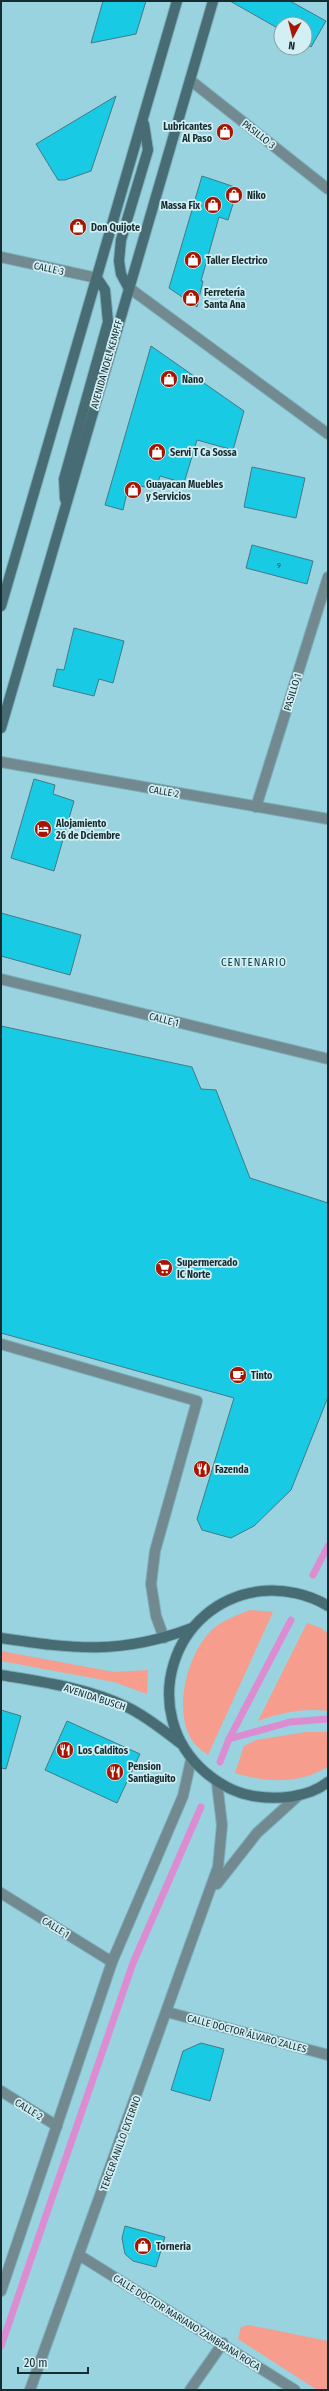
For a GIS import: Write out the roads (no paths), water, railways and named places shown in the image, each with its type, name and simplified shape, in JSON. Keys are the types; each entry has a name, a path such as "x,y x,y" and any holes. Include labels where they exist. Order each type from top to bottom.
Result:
{"main road":[{"path":"1,606 144,120 177,1"},
{"name":"AVENIDA NOEL KEMPFF","path":"1,728 128,287 214,1"},
{"path":"128,287 121,274 119,261 122,240 148,150 144,120"},
{"path":"65,509 64,479 108,322 105,290 97,278"},
{"path":"326,1603 288,1592 252,1592 234,1598 211,1610 192,1628 176,1654 168,1684 170,1715 180,1743 191,1760 217,1782 243,1794 271,1799 299,1795 327,1784"},
{"path":"1,1638 66,1648 118,1647 164,1638 192,1628"},
{"name":"AVENIDA BUSCH","path":"1,1675 62,1686 111,1700 127,1707 149,1720 180,1743"}],"street":[{"name":"PASILLO 3","path":"190,80 328,189"},
{"name":"CALLE 3","path":"1,257 97,278"},
{"path":"128,287 328,434"},
{"name":"PASILLO 1","path":"256,807 328,577"},
{"name":"CALLE 2","path":"1,762 328,820"},
{"name":"CALLE 1","path":"1,980 328,1059"},
{"path":"1,1344 197,1401 155,1551 151,1584 156,1616 164,1638"},
{"path":"1,2291 112,1962 183,1796 191,1760"},
{"name":"TERCER ANILLO EXTERNO","path":"30,2390 218,1868 222,1825 217,1782"},
{"name":"TERCER ANILLO EXTERNO","path":"209,1895 228,1867 257,1832 299,1795"},
{"name":"CALLE 1","path":"1,1893 112,1962"},
{"name":"CALLE DOCTOR ÁLVARO ZALLES","path":"167,2012 328,2055"},
{"name":"CALLE 2","path":"1,2091 57,2126"},
{"name":"CALLE DOCTOR MARIANO ZAMBRANA ROCA","path":"79,2255 223,2343 295,2390"},
{"path":"190,2390 223,2343"}],"waterway":[{"path":"313,1575 328,1546"},
{"path":"220,1762 229,1739 291,1620"},
{"path":"229,1739 290,1722 328,1719"},
{"path":"1,2346 133,1963 201,1807"}],"place":[{"name":"Lubricantes Al Paso","path":"225,132"},
{"name":"Niko","path":"234,195"},
{"name":"Massa Fix","path":"213,205"},
{"name":"Don Quijote","path":"78,227"},
{"name":"Taller Electrico","path":"193,260"},
{"name":"Ferretería Santa Ana","path":"191,298"},
{"name":"Nano","path":"169,379"},
{"name":"Servi T Ca Sossa","path":"157,452"},
{"name":"Guayacan Muebles y Servicios","path":"133,490"},
{"name":"Alojamiento 26 de Dciembre","path":"43,829"},
{"name":"Supermercado IC Norte","path":"164,1268"},
{"name":"Tinto","path":"238,1375"},
{"name":"Fazenda","path":"202,1469"},
{"name":"Los Calditos","path":"65,1750"},
{"name":"Pension Santiaguito","path":"115,1772"},
{"name":"Torneria","path":"143,2246"}],"district":[{"name":"CENTENARIO","path":"254,962"}]}
